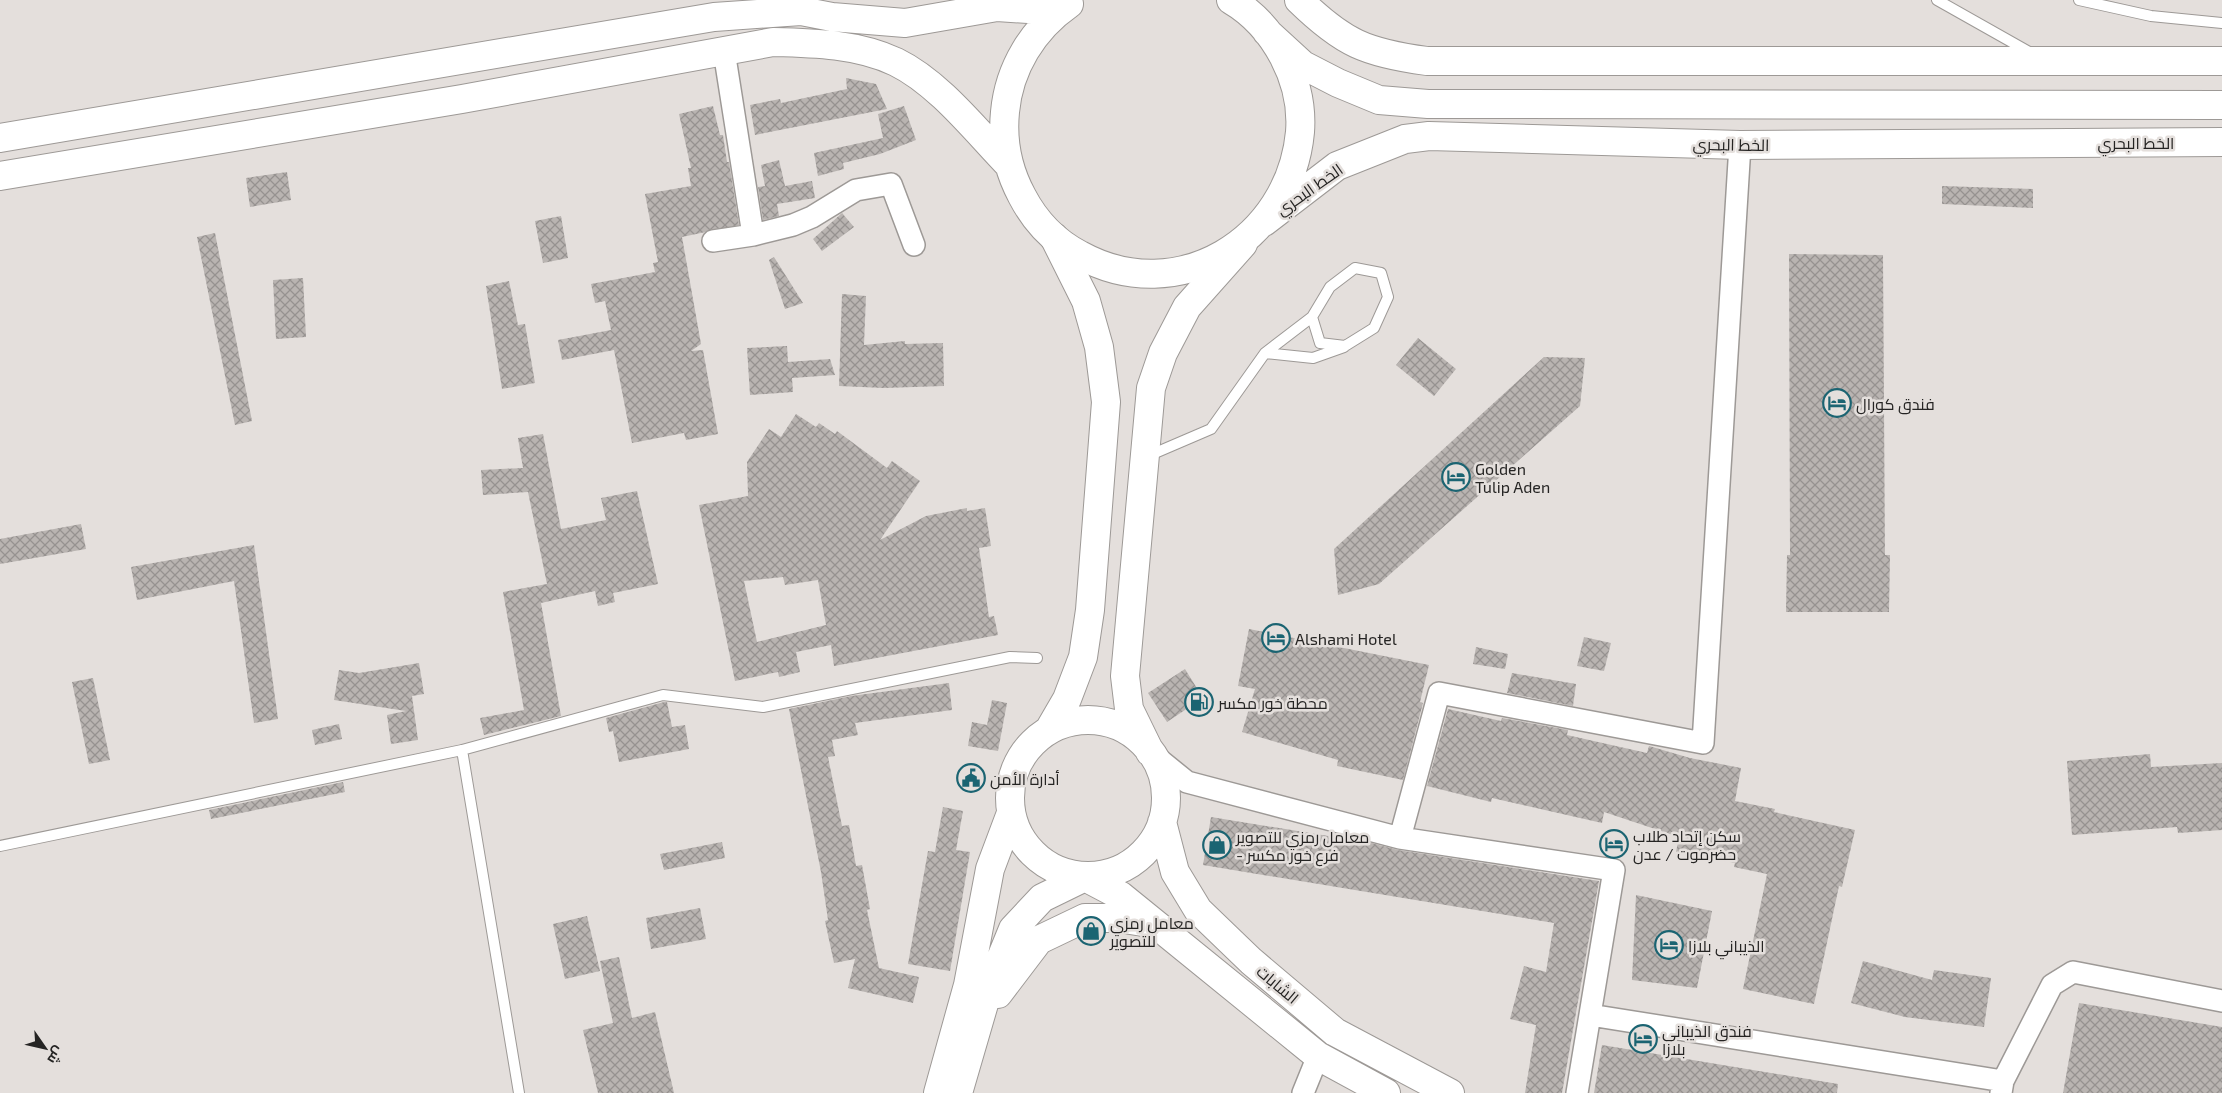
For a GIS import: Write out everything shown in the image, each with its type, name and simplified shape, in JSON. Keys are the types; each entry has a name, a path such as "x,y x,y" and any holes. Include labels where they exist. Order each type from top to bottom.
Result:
{"main road":[{"path":"1231,0 1254,16 1303,65 1338,83 1379,100 1428,104 2222,105"},
{"path":"1299,0 1341,36 1370,51 1427,61 2222,61"},
{"path":"0,138 171,107 714,17 802,5 832,17 905,23 997,7 1065,4"},
{"path":"1065,4 1030,42 1011,80 1004,123 1009,165 1026,204 1054,237 1086,301 1099,347 1106,402 1092,591 1083,657 1067,699 1049,730 1031,746 1017,766 1010,789 1011,813 1022,842 1037,858 1056,870 1085,877"},
{"path":"958,1093 978,1031 988,990 1013,929 1042,898 1085,877 1113,872 1126,866 1148,848 1162,822 1165,808 1163,778 1129,709 1126,676 1151,388 1163,353 1187,307 1256,230 1279,200 1294,168 1300,127 1299,107 1291,74 1279,49 1254,16"},
{"path":"0,176 462,100 773,42 813,43 853,48 896,62 926,82 1009,165"},
{"path":"171,107 174,146"},
{"name":"الخط البحري","path":"1256,230 1337,166 1405,139 1429,136 1740,145 2222,142"},
{"path":"1054,237 1077,253 1109,268 1151,274 1172,272 1213,260 1256,230"},
{"path":"1049,730 1080,721 1112,724 1127,730 1150,752"},
{"path":"938,1093 968,985 990,869 1011,813"},
{"name":"الشابات","path":"1162,822 1175,872 1198,910 1252,961 1335,1032 1450,1093"},
{"name":"الشابات","path":"1085,877 1120,896 1158,924 1318,1056 1386,1093"},
{"path":"978,1031 997,996 1039,940 1085,918 1118,918 1158,924"}],"street":[{"path":"724,51 753,235"},
{"path":"1400,838 1439,693 1703,743 1740,145"},
{"path":"713,241 753,235 794,225 812,217 856,190 891,184 914,245"},
{"path":"1150,752 1187,782 1400,838 1614,870 1577,1093"},
{"path":"1590,1015 2002,1087 2052,985 2073,972 2222,1001"},
{"path":"1302,1093 1318,1056"}],"lane":[{"path":"1937,0 1964,17 2047,62"},
{"path":"2079,0 2152,16 2222,23"},
{"path":"1146,457 1212,429 1265,353 1312,317 1330,287 1355,268 1381,273 1388,297 1374,328 1345,346 1313,358 1265,353"},
{"path":"1312,317 1320,342 1345,346"},
{"path":"0,846 462,750 664,695 763,708 1010,657 1037,658"},
{"path":"462,750 519,1093"}],"building":[{"path":"846,78 876,84 887,109 755,135 750,105 780,99 781,103 847,89"},
{"path":"713,106 720,135 723,135 727,162 729,162 739,225 682,237 701,344 691,351 703,350 718,434 686,440 684,433 632,443 614,350 562,360 558,340 611,330 605,301 595,303 591,284 655,272 653,263 658,262 645,194 691,186 688,168 691,168 679,114"},
{"path":"904,106 916,140 880,154 843,163 844,169 818,176 814,153 883,138 878,114"},
{"path":"779,160 785,186 812,181 815,198 777,204 779,216 763,220 758,187 765,186 761,165"},
{"path":"287,172 291,200 250,207 246,178"},
{"path":"1942,186 2033,189 2033,208 1942,204"},
{"path":"842,213 854,227 822,251 813,239"},
{"path":"561,216 568,258 543,263 535,221"},
{"path":"215,233 252,421 235,425 197,237"},
{"name":"فندق كورال","path":"1789,254 1883,255 1885,555 1890,555 1889,612 1786,612 1787,555 1790,555"},
{"path":"774,257 803,303 785,309 769,260"},
{"path":"303,278 306,337 276,339 273,280"},
{"path":"509,281 518,325 525,324 535,383 502,389 486,286"},
{"path":"842,294 866,296 864,345 905,341 905,344 943,343 944,386 884,388 839,386"},
{"path":"1418,338 1456,369 1434,396 1396,365"},
{"path":"787,346 788,362 830,359 835,375 792,378 793,392 750,395 747,348"},
{"name":"Golden Tulip Aden","path":"1544,357 1585,358 1580,406 1379,584 1338,595 1334,549"},
{"path":"796,414 816,427 819,423 835,434 837,431 887,468 892,461 920,481 880,540 926,516 967,508 967,511 985,508 991,546 979,548 989,617 994,616 998,635 834,666 831,645 796,652 800,672 779,677 778,672 735,681 699,505 748,496 747,462 769,429 781,437","holes":["783,577 785,585 818,580 826,625 757,642 744,581"]},
{"path":"543,434 561,529 606,520 601,498 637,491 658,584 613,593 615,602 598,606 595,591 541,603 561,716 484,735 480,718 524,710 503,592 547,584 528,492 483,495 481,470 523,468 518,438"},
{"path":"81,524 86,549 0,564 0,539"},
{"path":"254,545 278,719 254,723 234,581 137,600 131,567"},
{"path":"1249,629 1429,665 1420,702 1423,703 1403,780 1337,766 1338,760 1242,732 1255,689 1238,686"},
{"path":"1584,637 1611,643 1604,671 1577,666"},
{"path":"1476,647 1508,654 1505,669 1473,664"},
{"path":"419,663 424,694 412,696 418,740 391,744 387,715 406,711 334,700 339,670 359,673"},
{"path":"1185,669 1203,698 1167,722 1148,693"},
{"path":"1512,673 1576,684 1573,706 1507,693"},
{"path":"93,678 110,760 89,764 72,682"},
{"path":"949,683 952,710 855,723 858,735 832,740 835,756 828,757 842,826 849,825 856,866 862,865 870,909 867,910 879,968 919,977 913,1003 848,988 855,959 834,963 825,921 828,920 821,872 789,709 851,696"},
{"path":"992,700 1007,703 998,751 968,746 972,722 987,725"},
{"path":"667,702 672,727 685,725 689,749 619,762 613,731 609,732 606,718"},
{"path":"1448,709 1501,721 1502,718 1568,730 1567,735 1647,753 1649,746 1690,758 1741,768 1735,801 1775,809 1774,812 1855,830 1842,887 1839,886 1814,1004 1743,989 1767,874 1734,867 1735,863 1676,852 1679,837 1604,812 1602,823 1492,798 1491,802 1427,786"},
{"path":"339,724 342,739 315,745 312,730"},
{"path":"2150,754 2151,767 2222,763 2222,830 2178,833 2177,827 2072,835 2067,761"},
{"path":"343,782 345,792 211,819 209,810"},
{"path":"943,807 963,811 956,850 970,852 950,971 908,964 928,851 935,852"},
{"path":"1211,817 1371,843 1398,850 1599,881 1562,1093 1525,1093 1536,1025 1510,1019 1524,966 1546,972 1554,923 1203,865"},
{"path":"722,842 725,858 664,870 660,854"},
{"name":"الذيباني بلازا","path":"1636,895 1712,911 1697,988 1632,980"},
{"path":"700,908 706,939 651,949 646,918"},
{"path":"587,916 600,971 565,979 553,924"},
{"path":"619,957 632,1018 655,1012 674,1093 598,1093 583,1030 613,1023 600,961"},
{"path":"1863,961 1932,980 1934,970 1991,978 1984,1027 1905,1017 1851,1003"},
{"path":"2079,1003 2222,1027 2222,1093 2063,1093"},
{"path":"1602,1045 1838,1084 1837,1093 1594,1093"}],"place":[{"name":"فندق كورال","path":"1837,403"},
{"name":"Golden Tulip Aden","path":"1456,477"},
{"name":"Alshami Hotel","path":"1276,638"},
{"name":"محطة خور مكسر","path":"1199,702"},
{"name":"أدارة الأمن","path":"971,778"},
{"name":"سكن إتحاد طلاب حضرموت / عدن","path":"1614,844"},
{"name":"معامل رمزي للتصوير - فرع خور مكسر","path":"1217,845"},
{"name":"معامل رمزي للتصوير","path":"1091,931"},
{"name":"الذيباني بلازا","path":"1669,945"},
{"name":"فندق الذيباني بلازا","path":"1643,1039"}]}
